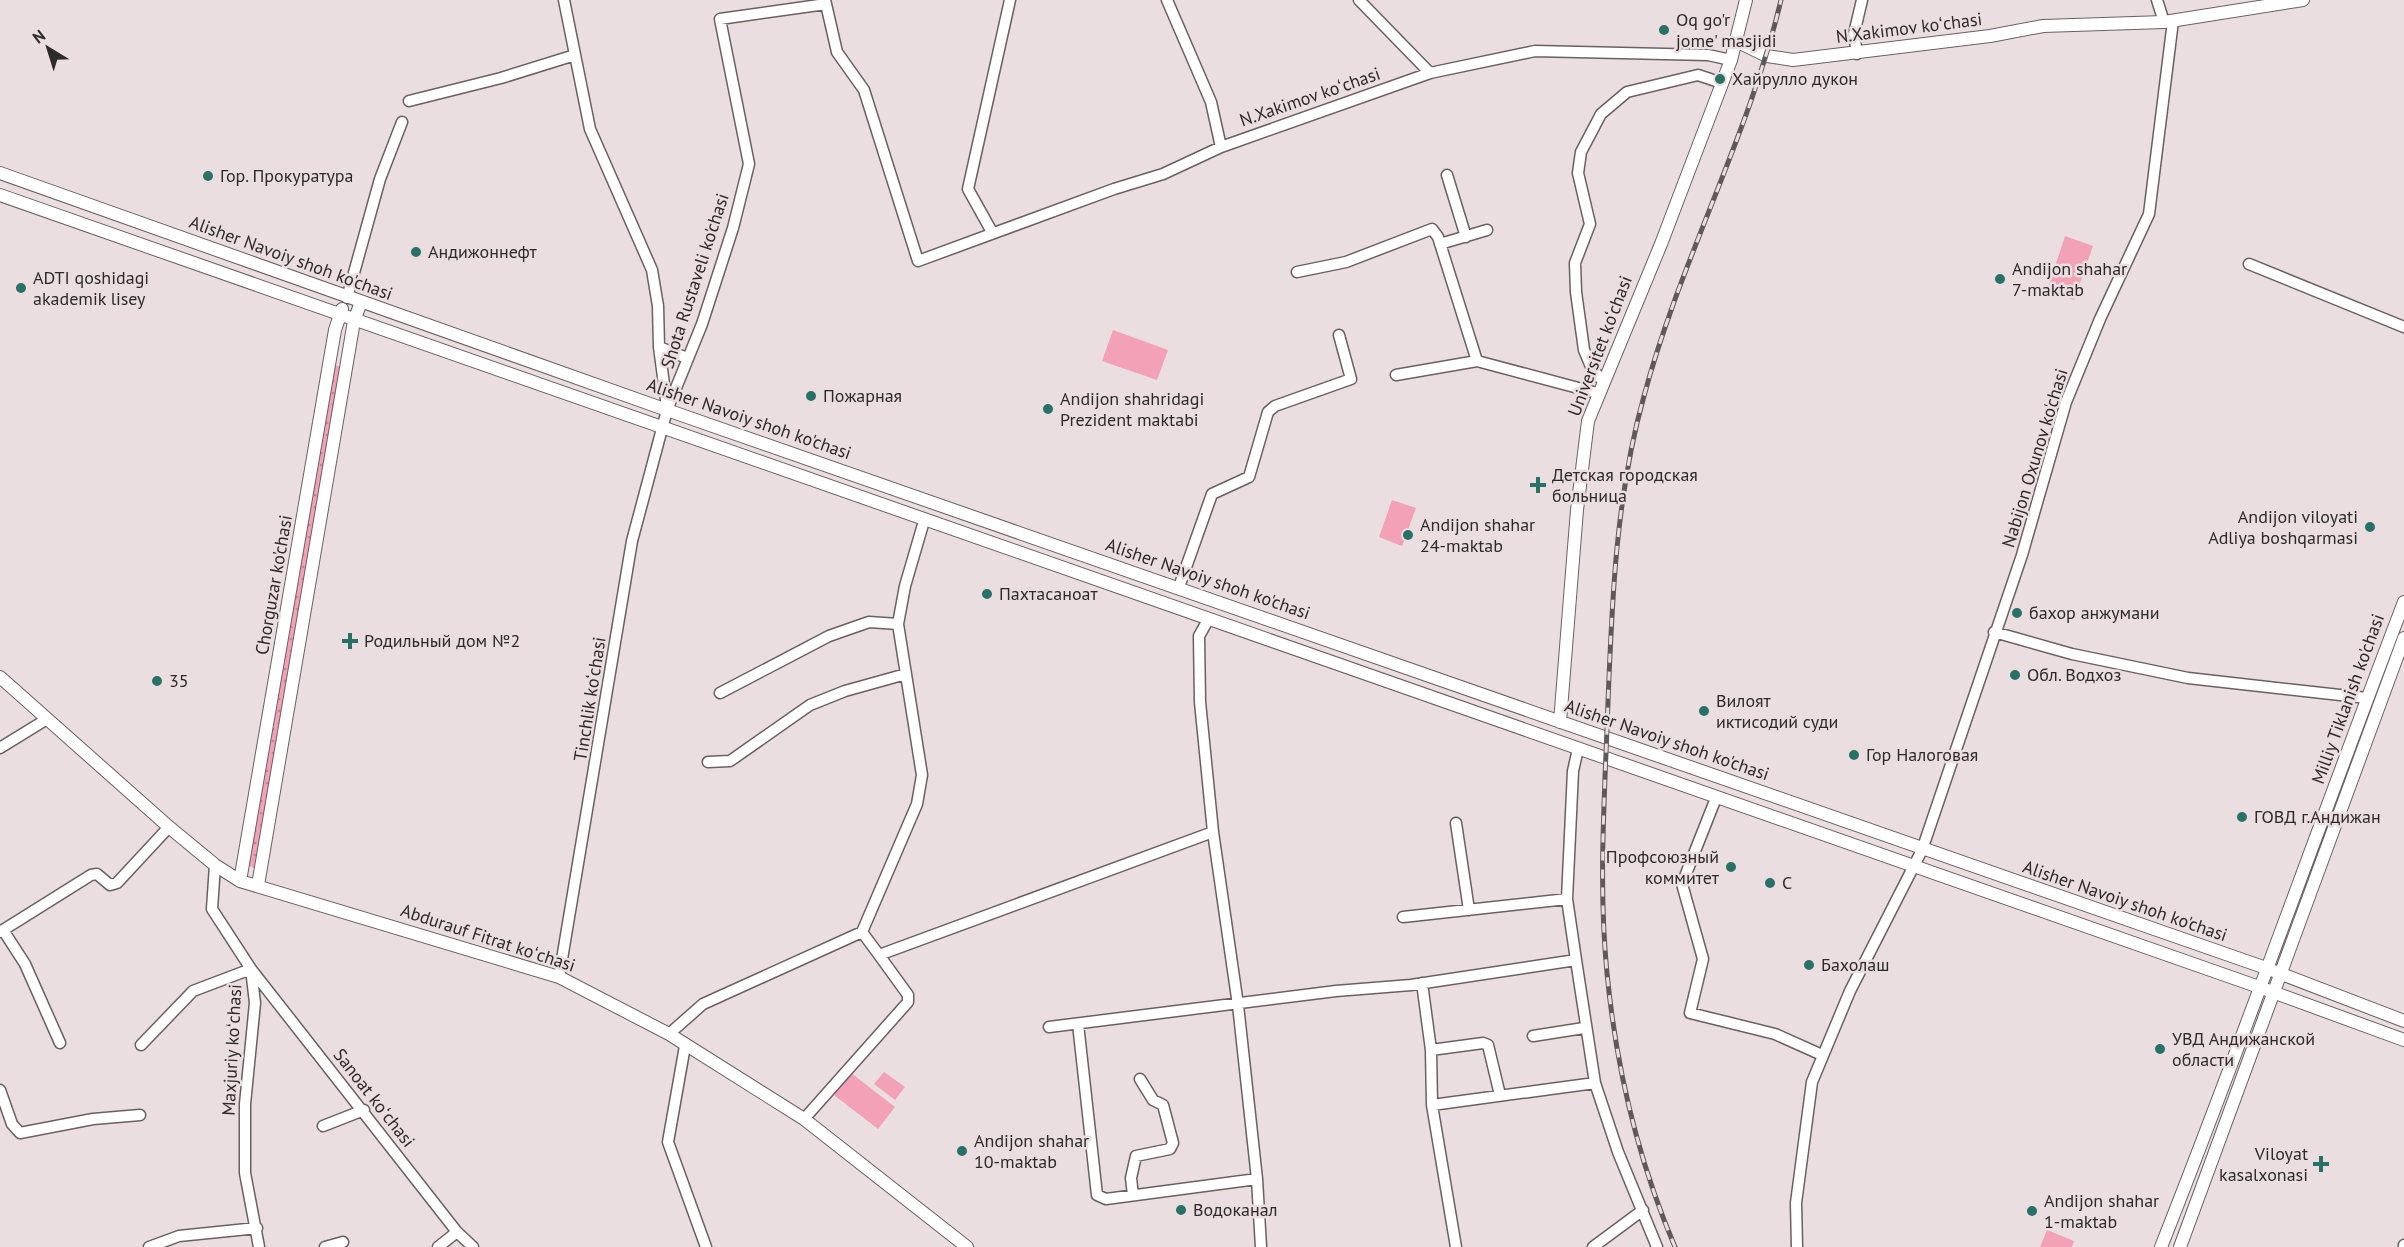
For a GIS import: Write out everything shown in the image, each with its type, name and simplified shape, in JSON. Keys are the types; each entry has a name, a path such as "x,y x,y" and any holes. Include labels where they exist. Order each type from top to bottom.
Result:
{"main road":[{"name":"Universitet kо‘chasi","path":"1560,722 1576,510 1588,421 1597,393 1661,244 1731,60 1746,0"},
{"name":"N.Xakimov koʻchasi","path":"1736,42 1767,56 1793,60 1990,36 2043,26 2168,21 2304,0"},
{"name":"Alisher Navoiy shoh ko'chasi","path":"0,173 347,298 1214,599 1922,850 2266,968 2404,1021"},
{"name":"Alisher Navoiy shoh ko'chasi","path":"0,195 2259,987 2404,1040"},
{"name":"Chorguzar ko'chasi","path":"240,880 339,315 347,298"},
{"name":"Chorguzar ko'chasi","path":"258,885 354,321 361,302"},
{"path":"769,466 776,446"},
{"path":"797,476 804,456"},
{"path":"994,545 1000,526"},
{"path":"1208,620 1214,599"},
{"name":"Milliy Tiklanish ko'chasi","path":"2180,1247 2328,843 2367,698 2404,602"},
{"name":"Milliy Tiklanish ko'chasi","path":"2161,1247 2222,1094 2259,987 2315,839 2346,776 2404,638"},
{"path":"1332,663 1339,644"},
{"name":"Abdurauf Fitrat koʻchasi","path":"0,677 170,827 215,865 240,880 559,977 669,1034 804,1119 967,1247"},
{"path":"2315,839 2328,843"},
{"path":"2300,879 2313,884"}],"street":[{"path":"564,0 590,129 652,270 658,306 659,347 668,410"},
{"path":"992,232 968,189 1010,0"},
{"path":"1167,0 1210,102 1221,147"},
{"path":"1359,0 1430,74"},
{"path":"1857,54 1854,34 1862,0"},
{"path":"2157,0 2168,21"},
{"name":"Shota Rustaveli ko'chasi","path":"662,429 687,358 702,324 733,228 749,164 720,19 826,2 837,52 864,90 918,261"},
{"name":"Nabijon Oxunov ko'chasi","path":"1797,1247 1796,1203 1812,1082 1850,991 1922,850 1953,765 1994,632 2022,555 2066,402 2100,319 2149,214 2168,21"},
{"name":"N.Xakimov koʻchasi","path":"918,261 992,232 1163,174 1221,147 1430,74 1535,51 1708,55 1731,60"},
{"path":"409,100 501,78 575,56"},
{"path":"1603,381 1592,369 1584,350 1575,284 1575,262 1590,224 1578,173 1581,152 1600,114 1627,92 1698,75 1722,83"},
{"path":"347,298 380,179 402,122"},
{"path":"1447,175 1466,237"},
{"path":"1297,272 1346,262 1423,230 1432,229 1440,244 1477,361"},
{"path":"1440,244 1487,230"},
{"path":"2249,264 2404,327"},
{"path":"1179,587 1212,494 1249,477 1268,412 1275,406 1351,379 1339,335"},
{"path":"659,347 687,358"},
{"path":"1396,375 1477,361 1597,393"},
{"name":"Tinchlik kо‘chasi","path":"559,977 632,541 662,429"},
{"path":"669,1034 703,1004 862,932 918,804 922,775 898,624 905,586 924,520"},
{"path":"1208,620 1199,636 1200,702 1213,832 1238,1005 1257,1179 1261,1247"},
{"path":"720,693 829,636 869,622 898,624"},
{"path":"1994,632 2072,654 2188,678 2367,698"},
{"path":"708,762 730,761 810,705 845,691 906,674"},
{"path":"0,748 47,719"},
{"path":"1578,749 1573,771 1567,899 1584,1028 1595,1083 1618,1152 1657,1247"},
{"path":"1716,798 1682,884 1703,959 1690,1014 1775,1034 1822,1055"},
{"path":"1456,823 1469,910"},
{"path":"60,1043 25,964 2,931 91,875 97,874 110,885 117,883 170,827"},
{"path":"879,955 1213,832"},
{"name":"Maxjuriy koʻchasi","path":"215,865 212,909 251,969 255,1003 245,1104 245,1173 259,1247"},
{"path":"1403,917 1567,899"},
{"path":"804,1119 908,1002 908,995 862,932"},
{"path":"1048,1027 1336,991 1422,983 1576,960"},
{"path":"141,1045 193,991 251,969"},
{"name":"Sanoat koʻchasi","path":"251,969 364,1110 457,1232 473,1247"},
{"path":"1422,983 1431,1050 1432,1105 1456,1247"},
{"path":"1078,1024 1097,1196 1106,1199 1257,1179"},
{"path":"1533,1036 1584,1028"},
{"path":"1431,1050 1483,1043 1488,1045 1500,1095"},
{"path":"685,1046 668,1142 706,1247"},
{"path":"1133,1195 1131,1178 1136,1156 1170,1149 1173,1143 1163,1105 1153,1100 1140,1079"},
{"path":"1432,1105 1595,1083"},
{"path":"0,1090 12,1124 20,1133 93,1119 140,1115"},
{"path":"323,1126 364,1110"},
{"path":"1593,1247 1643,1210"},
{"path":"149,1247 180,1236 257,1228"},
{"path":"438,1247 457,1232"},
{"path":"325,1247 343,1242"}],"shaded area":[{"path":"2065,236 2093,246 2074,300 2047,291"},
{"path":"1113,330 1168,350 1157,380 1102,361"},
{"path":"334,365 342,367 256,869 247,865"},
{"path":"1392,500 1416,508 1402,546 1379,537"},
{"path":"884,1072 905,1087 895,1100 874,1084"},
{"path":"851,1073 895,1107 878,1129 834,1095"},
{"path":"2047,1230 2074,1241 2072,1247 2040,1247"}],"railway":[{"path":"1675,1247 1650,1181 1630,1113 1616,1043 1604,939 1603,837 1611,625 1617,548 1627,472 1644,396 1676,296 1751,100 1781,0"}],"place":[{"name":"Oq go'r jome' masjidi","path":"1664,30"},
{"name":"Хайрулло дукон","path":"1720,79"},
{"name":"Гор. Прокуратура","path":"208,176"},
{"name":"Андижоннефт","path":"416,252"},
{"name":"Andijon shahar 7-maktab","path":"2000,279"},
{"name":"ADTI qoshidagi akademik lisey","path":"21,288"},
{"name":"Пожарная","path":"811,396"},
{"name":"Andijon shahridagi Prezident maktabi","path":"1048,409"},
{"name":"Детская городская больница","path":"1538,485"},
{"name":"Andijon viloyati Adliya boshqarmasi","path":"2370,527"},
{"name":"Andijon shahar 24-maktab","path":"1408,535"},
{"name":"Пахтасаноат","path":"987,594"},
{"name":"бахор анжумани","path":"2017,613"},
{"name":"Родильный дом №2","path":"350,641"},
{"name":"Обл. Водхоз","path":"2015,675"},
{"name":"35","path":"157,681"},
{"name":"Вилоят иктисодий суди","path":"1704,711"},
{"name":"Гор Налоговая","path":"1854,755"},
{"name":"ГОВД г.Андижан","path":"2242,817"},
{"name":"Профсоюзный коммитет","path":"1731,867"},
{"name":"С","path":"1770,883"},
{"name":"Бахолаш","path":"1809,965"},
{"name":"УВД Андижанской области","path":"2160,1049"},
{"name":"Andijon shahar 10-maktab","path":"962,1151"},
{"name":"Viloyat kasalxonasi","path":"2321,1164"},
{"name":"Водоканал","path":"1181,1210"},
{"name":"Andijon shahar 1-maktab","path":"2032,1211"}]}
